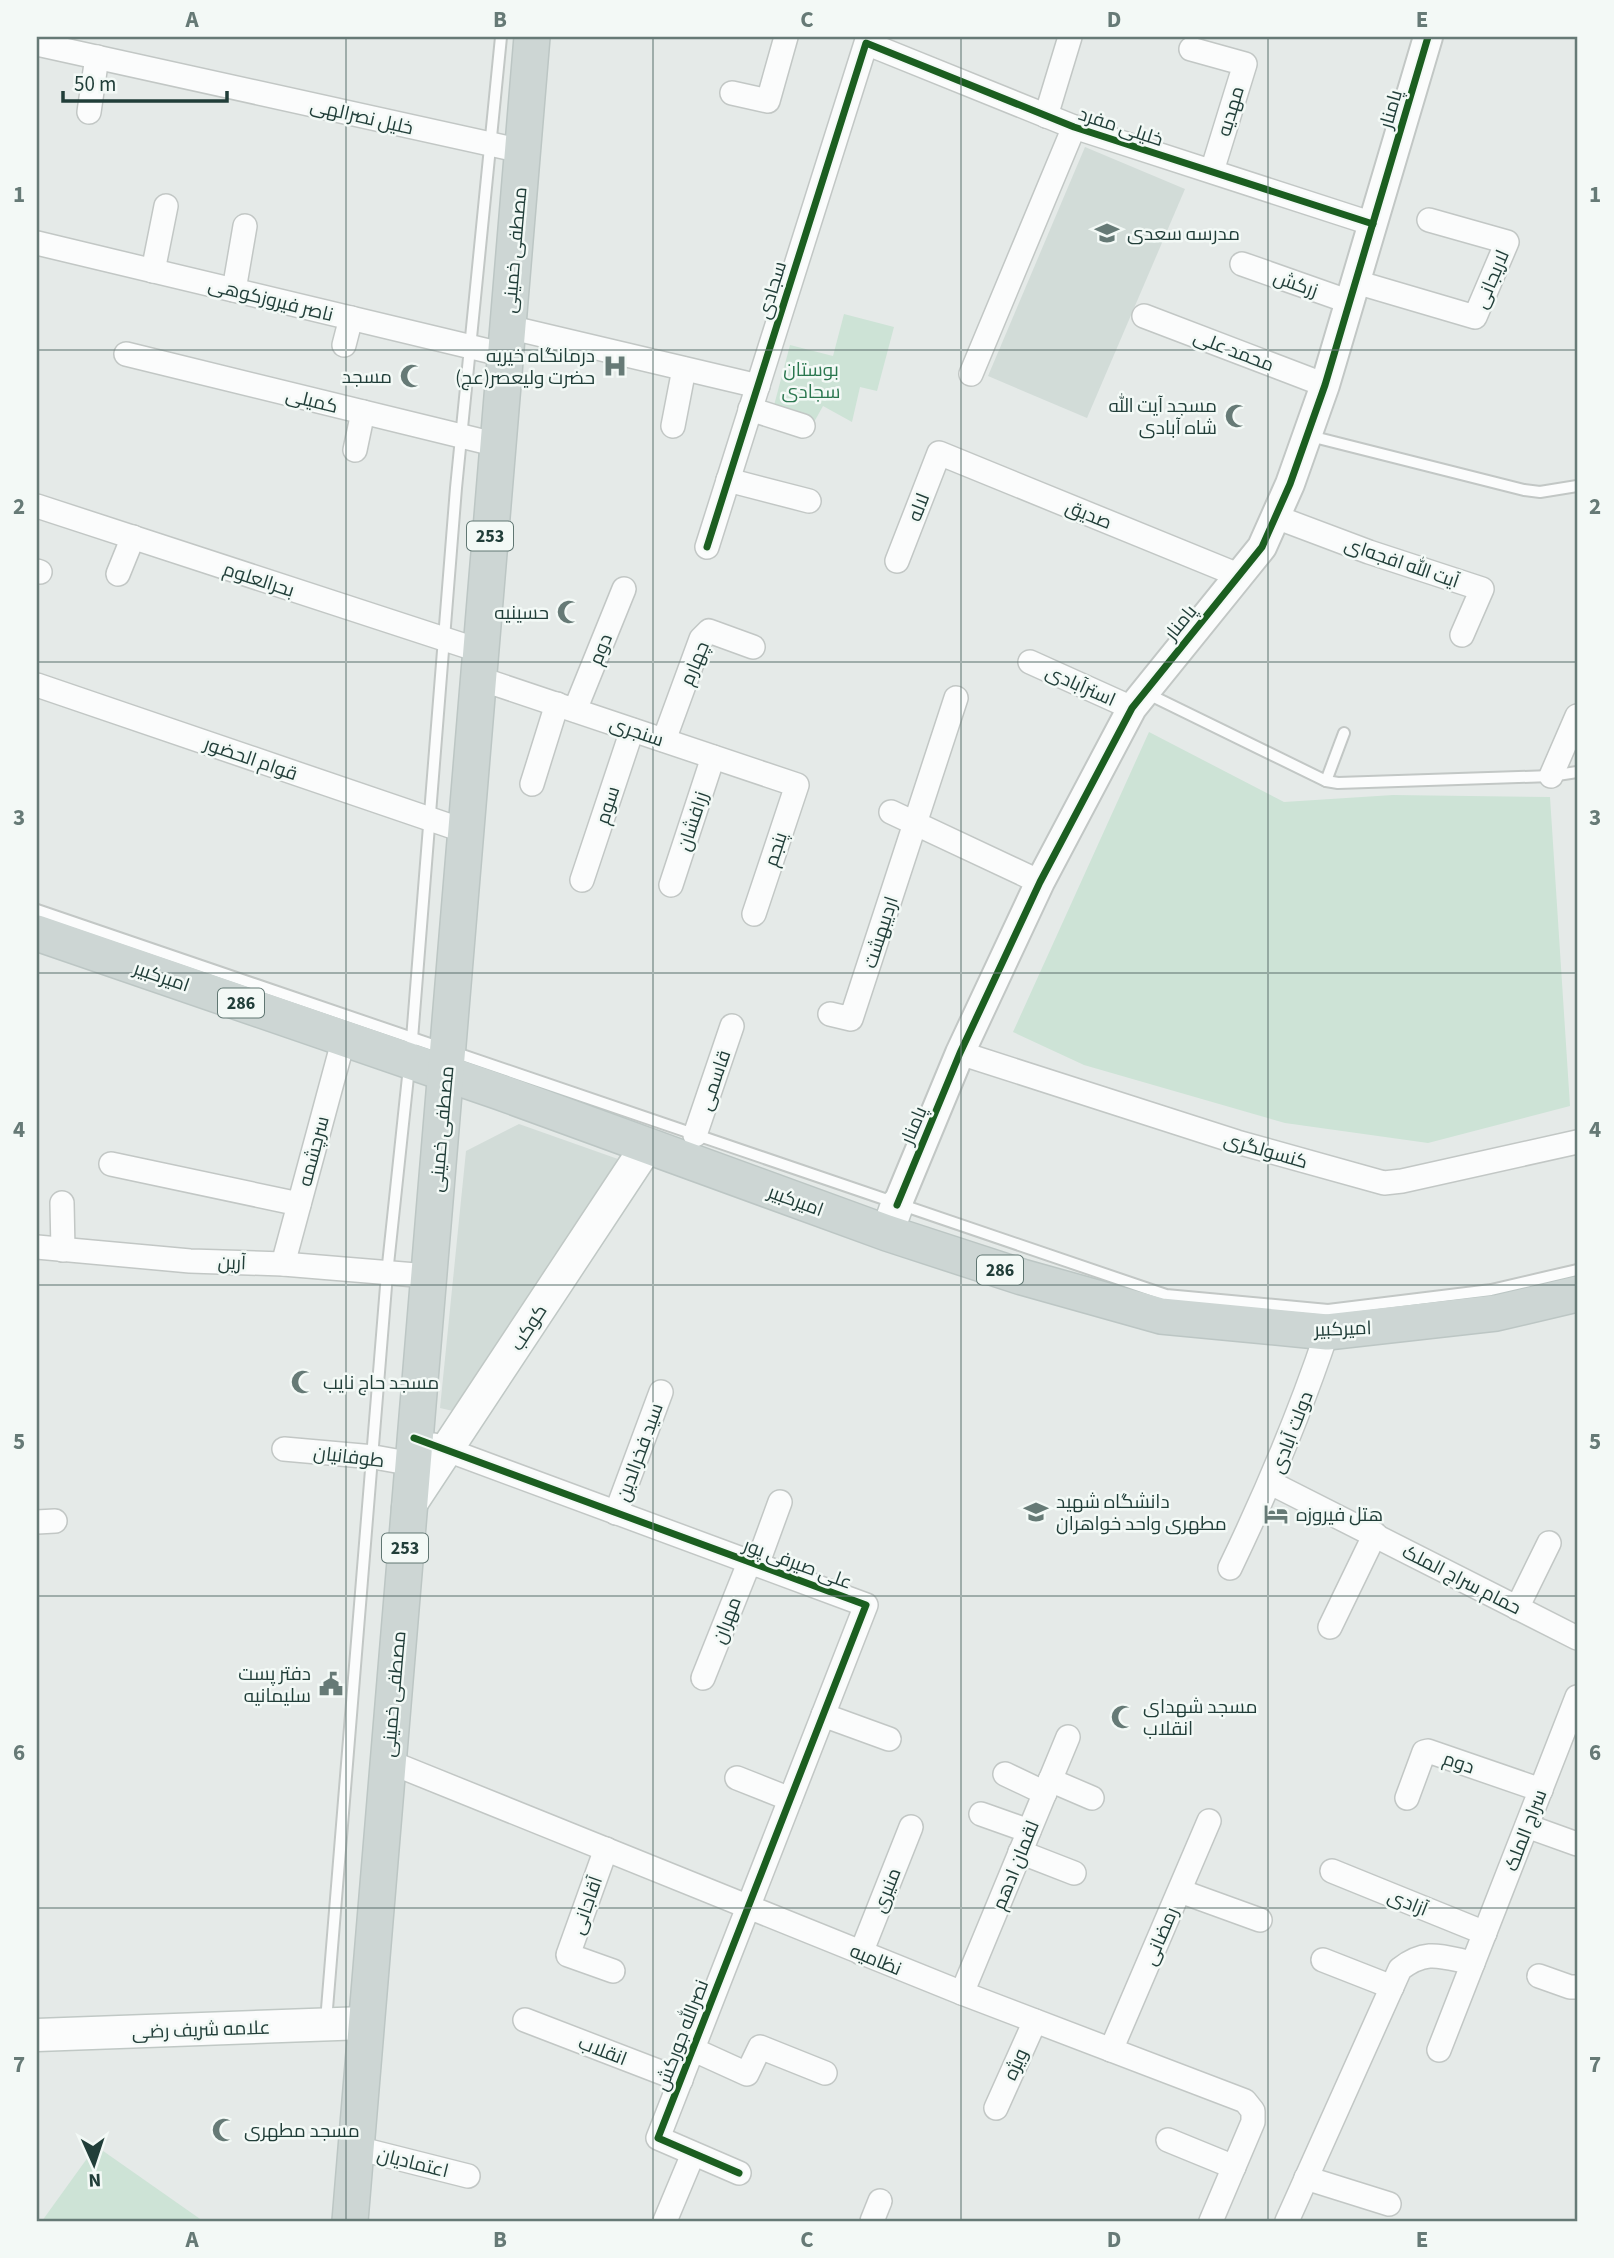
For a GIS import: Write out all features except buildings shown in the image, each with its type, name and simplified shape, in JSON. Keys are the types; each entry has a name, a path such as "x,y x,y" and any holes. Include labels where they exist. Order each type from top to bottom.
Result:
{"main road":[{"name":"مصطفی خمینی","path":"351,2221 365,2023 507,341 507,148 532,37"},
{"name":"امیرکبیر","path":"37,933 344,1038 412,1050 647,1146 892,1219 1023,1277 1161,1316 1327,1332 1496,1314 1577,1294"},
{"name":"کوکب","path":"408,1508 647,1146"},
{"name":"علامه شریف رضی","path":"37,2035 365,2023"}],"street":[{"path":"732,93 768,101 786,37"},
{"path":"1046,116 1070,37"},
{"name":"پامنار","path":"892,1219 960,1053 1040,882 1138,700 1262,547 1276,517 1325,385 1428,37"},
{"name":"خلیلی مفرد","path":"866,43 1074,127 1373,224"},
{"name":"سجادی","path":"707,547 866,43"},
{"name":"خلیل نصرالهی","path":"37,44 507,148"},
{"name":"مهدیه","path":"1191,49 1245,64 1212,171"},
{"path":"89,111 97,57"},
{"path":"971,374 1074,127"},
{"path":"153,271 166,206"},
{"name":"لاریجانی","path":"1353,292 1475,317 1507,242 1429,220"},
{"path":"234,290 246,226"},
{"name":"ناصر فیروزکوهی","path":"37,243 470,347 507,341"},
{"name":"زرکش","path":"1242,264 1353,292"},
{"name":"محمد علی","path":"1144,316 1325,385"},
{"path":"344,345 351,318"},
{"path":"507,341 684,369 758,386"},
{"name":"کمیلی","path":"126,354 498,445"},
{"path":"673,426 684,369"},
{"path":"750,410 803,426"},
{"path":"355,450 363,412"},
{"name":"لاله","path":"897,561 939,453"},
{"name":"صدیق","path":"939,453 1238,575"},
{"path":"728,480 808,501"},
{"name":"بحرالعلوم","path":"39,513 133,537 444,639 480,664"},
{"name":"آیت الله افجه‌ای","path":"1276,517 1369,552 1482,589 1462,635"},
{"path":"118,575 133,537"},
{"name":"دوم","path":"532,784 566,707 624,589"},
{"name":"چهارم","path":"664,740 701,639 709,631 753,647"},
{"name":"استرآبادی","path":"1030,662 1138,700"},
{"name":"سنجری","path":"480,664 566,707 796,785"},
{"name":"قوام الحضور","path":"37,685 465,831"},
{"name":"اردیبهشت","path":"830,1014 851,1020 956,698"},
{"path":"1551,776 1577,716"},
{"name":"سوم","path":"582,880 632,730"},
{"name":"زرافشان","path":"671,885 713,757"},
{"name":"پنجم","path":"754,914 796,785"},
{"path":"891,812 1040,882"},
{"name":"قاسمی","path":"695,1135 732,1026"},
{"name":"سرچشمه","path":"284,1264 344,1038"},
{"name":"کنسولگری","path":"960,1053 1237,1142 1384,1183 1577,1142"},
{"path":"111,1164 299,1204"},
{"path":"62,1203 63,1250"},
{"name":"آرین","path":"37,1247 190,1261 284,1264 428,1276"},
{"name":"دولت آبادی","path":"1230,1568 1271,1483 1327,1332"},
{"name":"سید فخرالدین","path":"616,1513 661,1392"},
{"name":"طوفانیان","path":"285,1449 374,1457 413,1451"},
{"name":"علی صیرفی پور","path":"413,1451 447,1450 866,1605 748,1907"},
{"name":"حمام سراج الملک","path":"1271,1483 1577,1638"},
{"name":"مهران","path":"704,1678 780,1502"},
{"path":"1330,1626 1375,1534"},
{"path":"1517,1608 1549,1543"},
{"name":"سراج الملک","path":"1439,2050 1577,1697"},
{"path":"823,1715 889,1739"},
{"name":"لقمان ادهم","path":"962,1993 1068,1737"},
{"name":"دوم","path":"1407,1798 1424,1752 1428,1751 1541,1790"},
{"name":"نظامیه","path":"387,1760 962,1993 1245,2101 1253,2111 1253,2122 1211,2221"},
{"path":"1005,1774 1092,1798"},
{"path":"737,1778 790,1799"},
{"path":"981,1814 1074,1873"},
{"name":"رمضانی","path":"1111,2050 1209,1822"},
{"path":"1527,1826 1577,1844"},
{"name":"منیری","path":"861,1952 911,1827"},
{"name":"آقاجانی","path":"606,1849 568,1955 613,1971"},
{"name":"آزادی","path":"1332,1871 1485,1933"},
{"path":"1180,1891 1260,1920"},
{"name":"نصرالله جورکش","path":"693,2154 658,2138 748,1907"},
{"path":"1287,2221 1396,1978 1413,1959 1424,1956 1473,1963"},
{"path":"1323,1960 1396,1978"},
{"path":"1539,1976 1577,1987"},
{"name":"انقلاب","path":"525,2020 681,2080"},
{"name":"ویژه","path":"996,2108 1035,2021"},
{"path":"692,2049 747,2074 760,2047 825,2073"},
{"path":"1168,2140 1234,2167"},
{"name":"اعتمادیان","path":"357,2148 468,2176"},
{"path":"667,2221 693,2154 739,2173"},
{"path":"1306,2178 1389,2204"}],"lane":[{"path":"325,2024 374,1457 387,1274 412,1050 456,488 470,347 507,148 502,37"},
{"path":"1307,435 1524,490 1540,492 1577,486"},
{"path":"1138,700 1326,781 1338,783 1551,776 1577,772"},
{"path":"1326,781 1344,733"},
{"path":"37,910 412,1050"},
{"path":"446,1062 695,1135 892,1219 1166,1295 1328,1310 1491,1290 1577,1270"}],"shaded area":[{"path":"1085,147 1185,189 1087,418 988,376"},
{"path":"519,1124 618,1159 453,1411 440,1408 466,1151"}],"green space":[{"name":"بوستان سجادی","path":"844,314 894,327 877,391 860,387 852,422 823,406 813,424 772,413 790,345 833,356"},
{"path":"1149,732 1284,802 1393,795 1550,797 1570,1106 1428,1143 1285,1123 1084,1065 1013,1032"},
{"path":"96,2146 203,2221 42,2221"}],"cycle path":[{"path":"897,1205 960,1053 1040,882 1132,708 1262,547 1290,484 1325,385 1428,37"},
{"path":"707,547 866,43 1074,127 1373,224"},
{"path":"414,1438 866,1605 658,2138 739,2173"}],"place":[{"name":"مدرسه سعدی","path":"1107,233"},
{"name":"درمانگاه خیریه حضرت ولیعصر(عج)","path":"615,366"},
{"name":"مسجد","path":"412,376"},
{"name":"مسجد آیت الله شاه آبادی","path":"1237,416"},
{"name":"حسینیه","path":"569,612"},
{"name":"مسجد حاج نایب","path":"303,1382"},
{"name":"دانشگاه شهید مطهری واحد خواهران","path":"1036,1512"},
{"name":"هتل فیروزه","path":"1276,1514"},
{"name":"دفتر پست سلیمانیه","path":"331,1684"},
{"name":"مسجد شهدای انقلاب","path":"1123,1717"},
{"name":"مسجد مطهری","path":"224,2130"}]}
